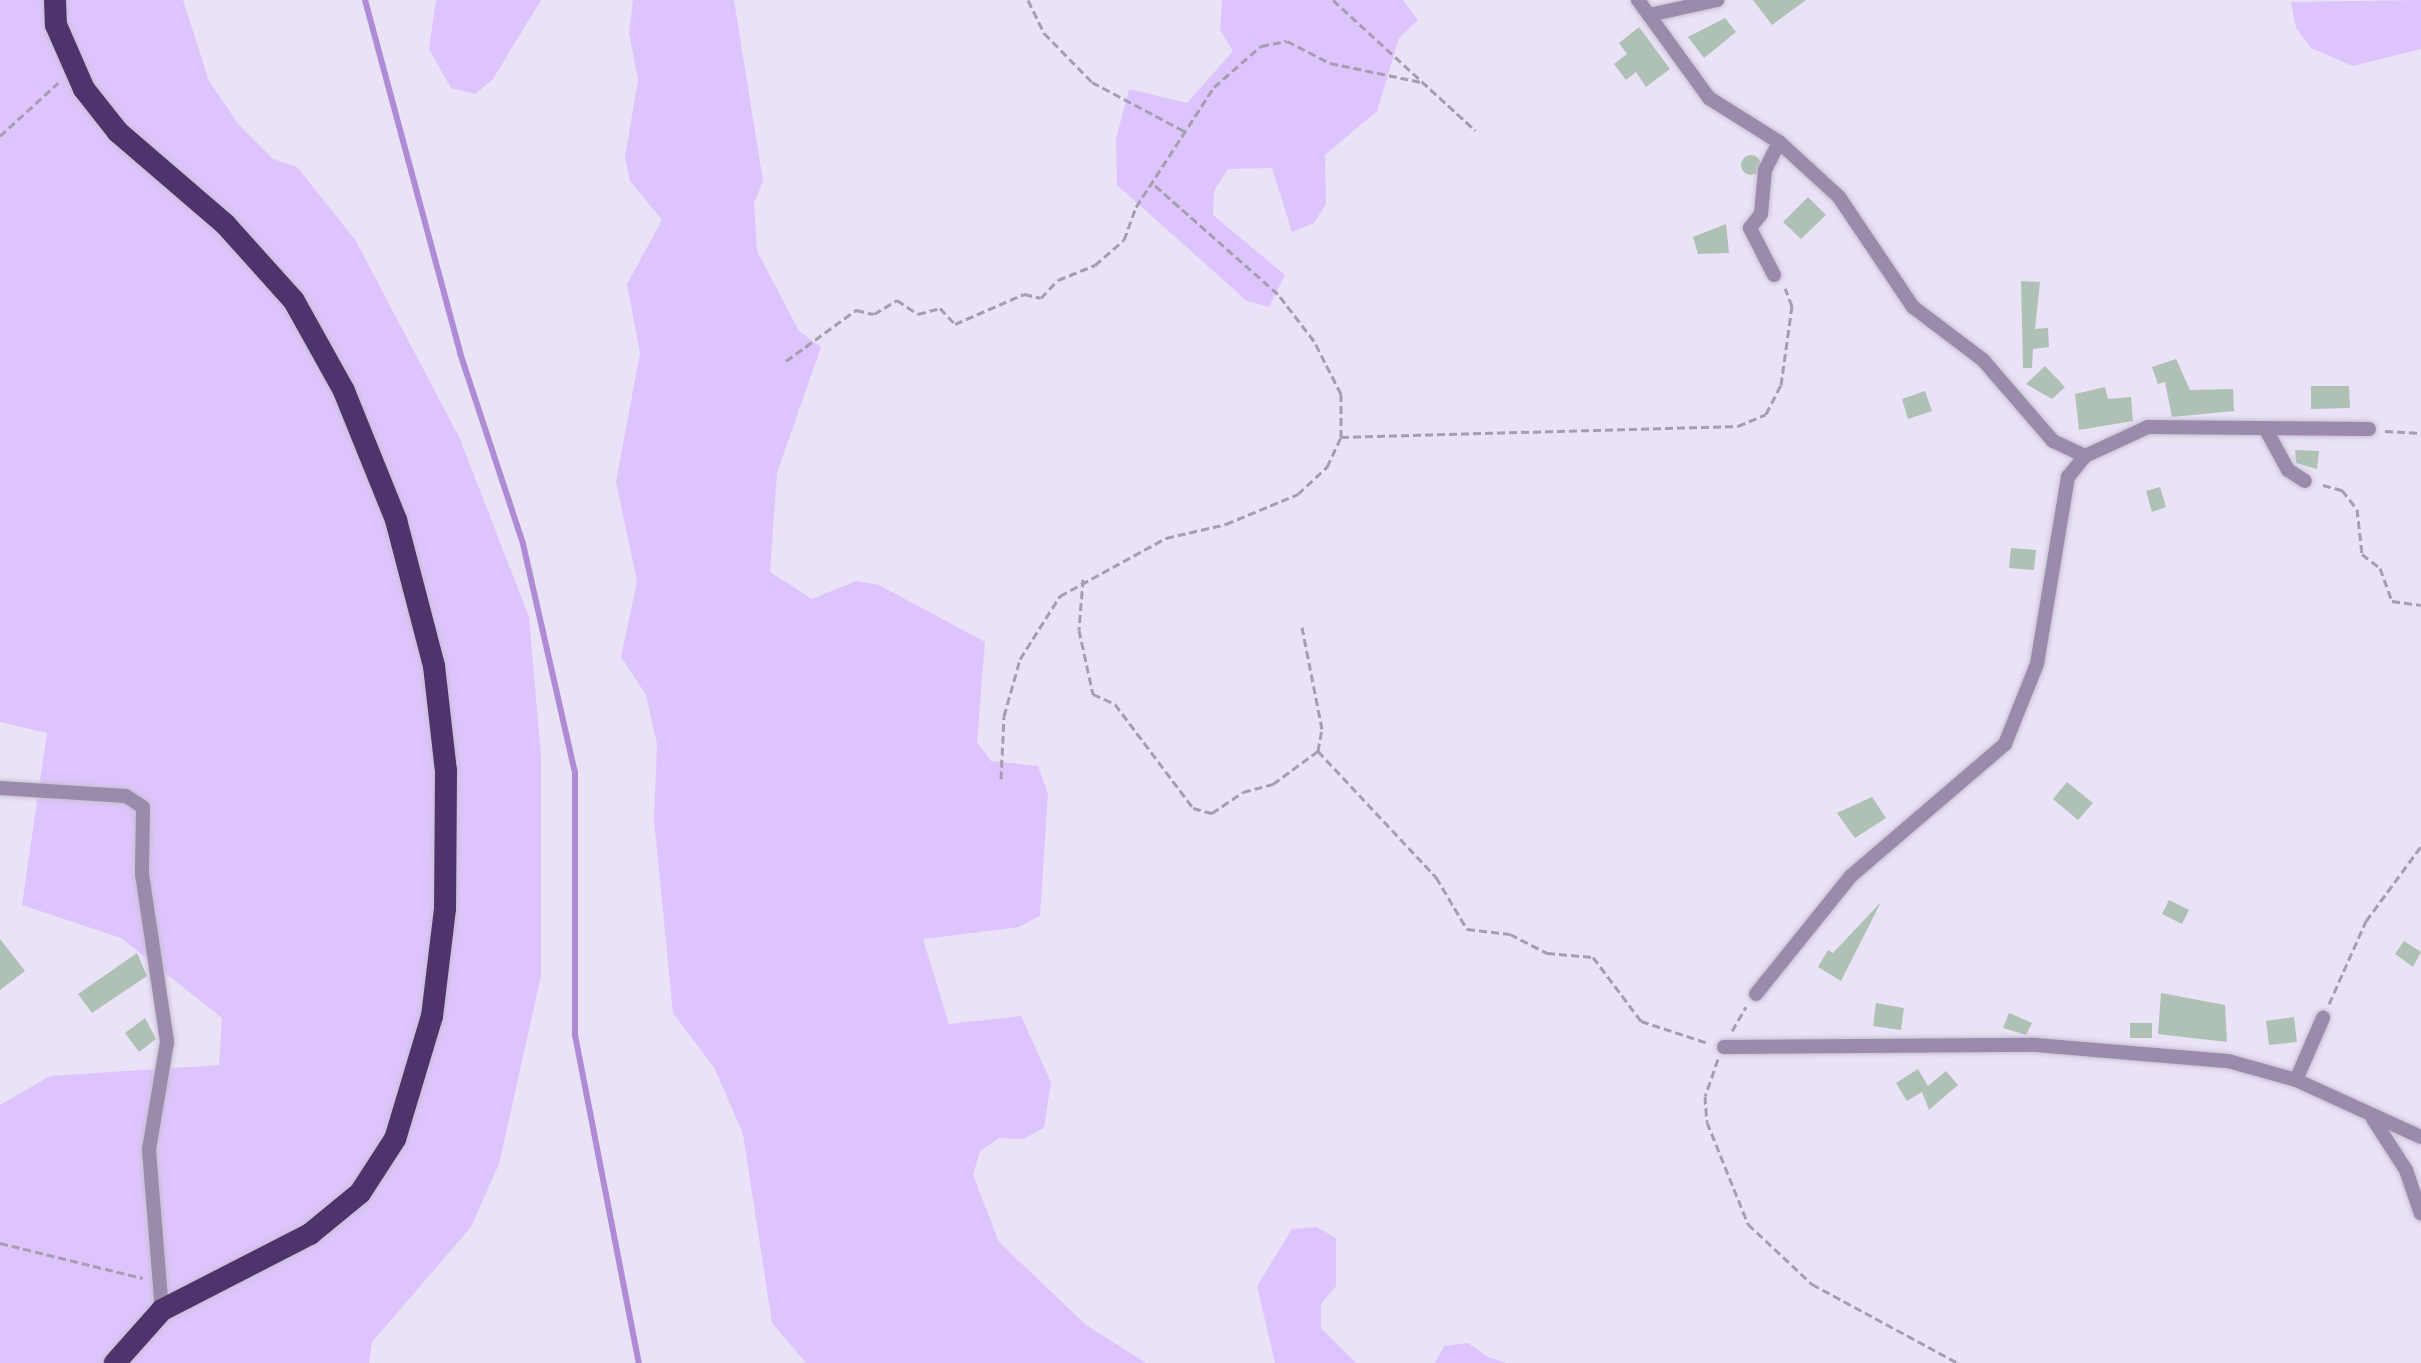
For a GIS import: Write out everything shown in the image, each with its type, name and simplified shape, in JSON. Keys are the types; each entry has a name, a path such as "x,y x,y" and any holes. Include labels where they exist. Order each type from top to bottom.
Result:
{"highway":[{"path":"55,0 73,67 118,132 225,224 294,301 344,391 396,520 434,666 446,771 445,909 432,1016 395,1139 360,1193 310,1234 162,1310 115,1363"}],"street":[{"path":"1638,0 1709,98 1779,142 1839,197 1913,307 1983,360 2053,441 2085,456"},
{"path":"1649,15 1717,0"},
{"path":"1774,275 1750,228 1761,214 1765,170 1779,142"},
{"path":"1756,994 1851,876 2005,744 2040,650 2068,477 2085,456 2148,427 2369,429"},
{"path":"2265,428 2288,470 2305,481"},
{"path":"0,788 126,796 143,807 142,874 167,1042 149,1150 162,1310"},
{"path":"2296,1080 2323,1018"},
{"path":"1724,1047 2036,1045 2228,1061 2296,1080 2373,1119 2421,1137"},
{"path":"2373,1119 2406,1170 2421,1214"}],"path":[{"path":"1028,0 1044,33 1092,82 1186,132"},
{"path":"1333,0 1475,130"},
{"path":"786,361 856,310 874,314 897,300 918,314 940,308 955,324 1024,294 1041,298 1124,240 1151,182 1233,65 1261,46 1287,41 1330,63 1421,82"},
{"path":"0,136 30,115 73,67"},
{"path":"1001,779 1004,716 1020,659 1041,618 1083,579 1166,538 1226,524 1298,494 1327,467 1341,437 1341,394 1314,341 1278,294 1151,182"},
{"path":"1341,437 1738,426 1766,414 1781,385 1792,306 1774,275"},
{"path":"2369,429 2421,433"},
{"path":"2305,481 2350,499 2362,554 2380,568 2392,601 2421,605"},
{"path":"1083,579 1079,630 1093,694 1115,704 1193,808 1212,813 1243,792 1273,784 1318,751 1322,729 1302,627"},
{"path":"1318,751 1436,877 1467,929 1510,934 1547,953 1593,957 1641,1021 1724,1047"},
{"path":"2323,1018 2366,921 2421,846"},
{"path":"1756,994 1724,1047 1705,1096 1707,1122 1748,1224 1812,1284 1958,1363"},
{"path":"0,1243 160,1283"}],"shaded area":[{"path":"0,0 183,0 209,81 239,125 273,159 297,167 356,241 460,439 529,617 541,756 541,976 499,1164 471,1227 372,1342 369,1363 0,1363 0,1105 50,1076 219,1065 222,1018 121,938 22,905 47,733 0,722"},
{"path":"436,0 541,0 493,79 475,94 451,88 429,49"},
{"path":"633,0 734,0 763,181 754,203 757,251 799,331 821,347 777,473 770,572 812,599 856,581 879,585 985,642 977,742 991,761 1038,766 1048,793 1040,916 1019,927 923,939 949,1024 1021,1016 1051,1082 1044,1128 1023,1139 999,1138 980,1151 973,1175 999,1242 1086,1325 1146,1363 806,1363 772,1323 743,1134 715,1069 673,1013 654,820 657,744 646,695 621,657 637,581 616,482 640,353 627,284 662,220 630,181 625,157 638,80 629,33"},
{"path":"1222,0 1403,0 1418,20 1399,38 1377,111 1325,155 1326,204 1314,223 1292,232 1272,168 1228,169 1214,191 1213,215 1285,275 1269,307 1247,301 1117,185 1116,139 1129,89 1187,103 1233,51 1220,30"},
{"path":"2421,0 2421,49 2353,66 2311,48 2296,28 2291,2"},
{"path":"1316,1227 1336,1238 1336,1286 1321,1304 1321,1328 1356,1363 1275,1363 1257,1286 1292,1229"},
{"path":"1468,1343 1488,1357 1506,1363 1435,1363 1444,1346"}],"building":[{"path":"1753,0 1806,0 1772,25"},
{"path":"1725,18 1736,32 1704,58 1688,37"},
{"path":"1639,27 1670,69 1646,87 1636,72 1626,80 1614,64 1627,54 1619,43"},
{"path":"1751,155 1758,158 1761,165 1758,172 1751,175 1744,172 1741,165 1744,158"},
{"path":"1808,197 1826,215 1801,239 1783,222"},
{"path":"1726,224 1729,253 1698,254 1693,237"},
{"path":"2021,281 2040,282 2035,329 2048,328 2049,347 2033,349 2032,368 2023,368"},
{"path":"2176,359 2190,390 2233,389 2234,411 2172,417 2165,382 2158,384 2152,367"},
{"path":"2045,366 2065,387 2052,399 2026,384"},
{"path":"2311,386 2349,386 2350,408 2311,409"},
{"path":"2105,387 2108,399 2131,397 2133,421 2079,430 2075,394"},
{"path":"1925,391 1932,411 1908,419 1902,399"},
{"path":"2295,450 2319,451 2317,469 2296,463"},
{"path":"2160,487 2166,507 2152,512 2146,491"},
{"path":"2011,548 2036,550 2034,570 2009,568"},
{"path":"2067,782 2093,803 2078,820 2053,799"},
{"path":"1872,797 1886,818 1855,838 1837,813"},
{"path":"2169,900 2189,910 2182,924 2162,914"},
{"path":"1881,902 1841,981 1818,967 1828,950 1833,953"},
{"path":"0,939 25,971 0,990"},
{"path":"2404,941 2421,952 2413,967 2395,954"},
{"path":"137,953 147,976 92,1013 78,994"},
{"path":"2161,993 2225,1005 2227,1042 2158,1034"},
{"path":"1876,1003 1904,1008 1901,1030 1873,1026"},
{"path":"2009,1013 2032,1023 2026,1035 2003,1028"},
{"path":"2294,1017 2297,1042 2269,1045 2266,1021"},
{"path":"145,1018 156,1039 139,1052 125,1033"},
{"path":"2130,1023 2152,1023 2152,1038 2130,1038"},
{"path":"1918,1069 1928,1086 1946,1071 1958,1085 1929,1110 1922,1092 1907,1101 1896,1083"}],"waterway":[{"path":"365,0 460,353 523,544 575,772 575,1035 639,1363"}]}
